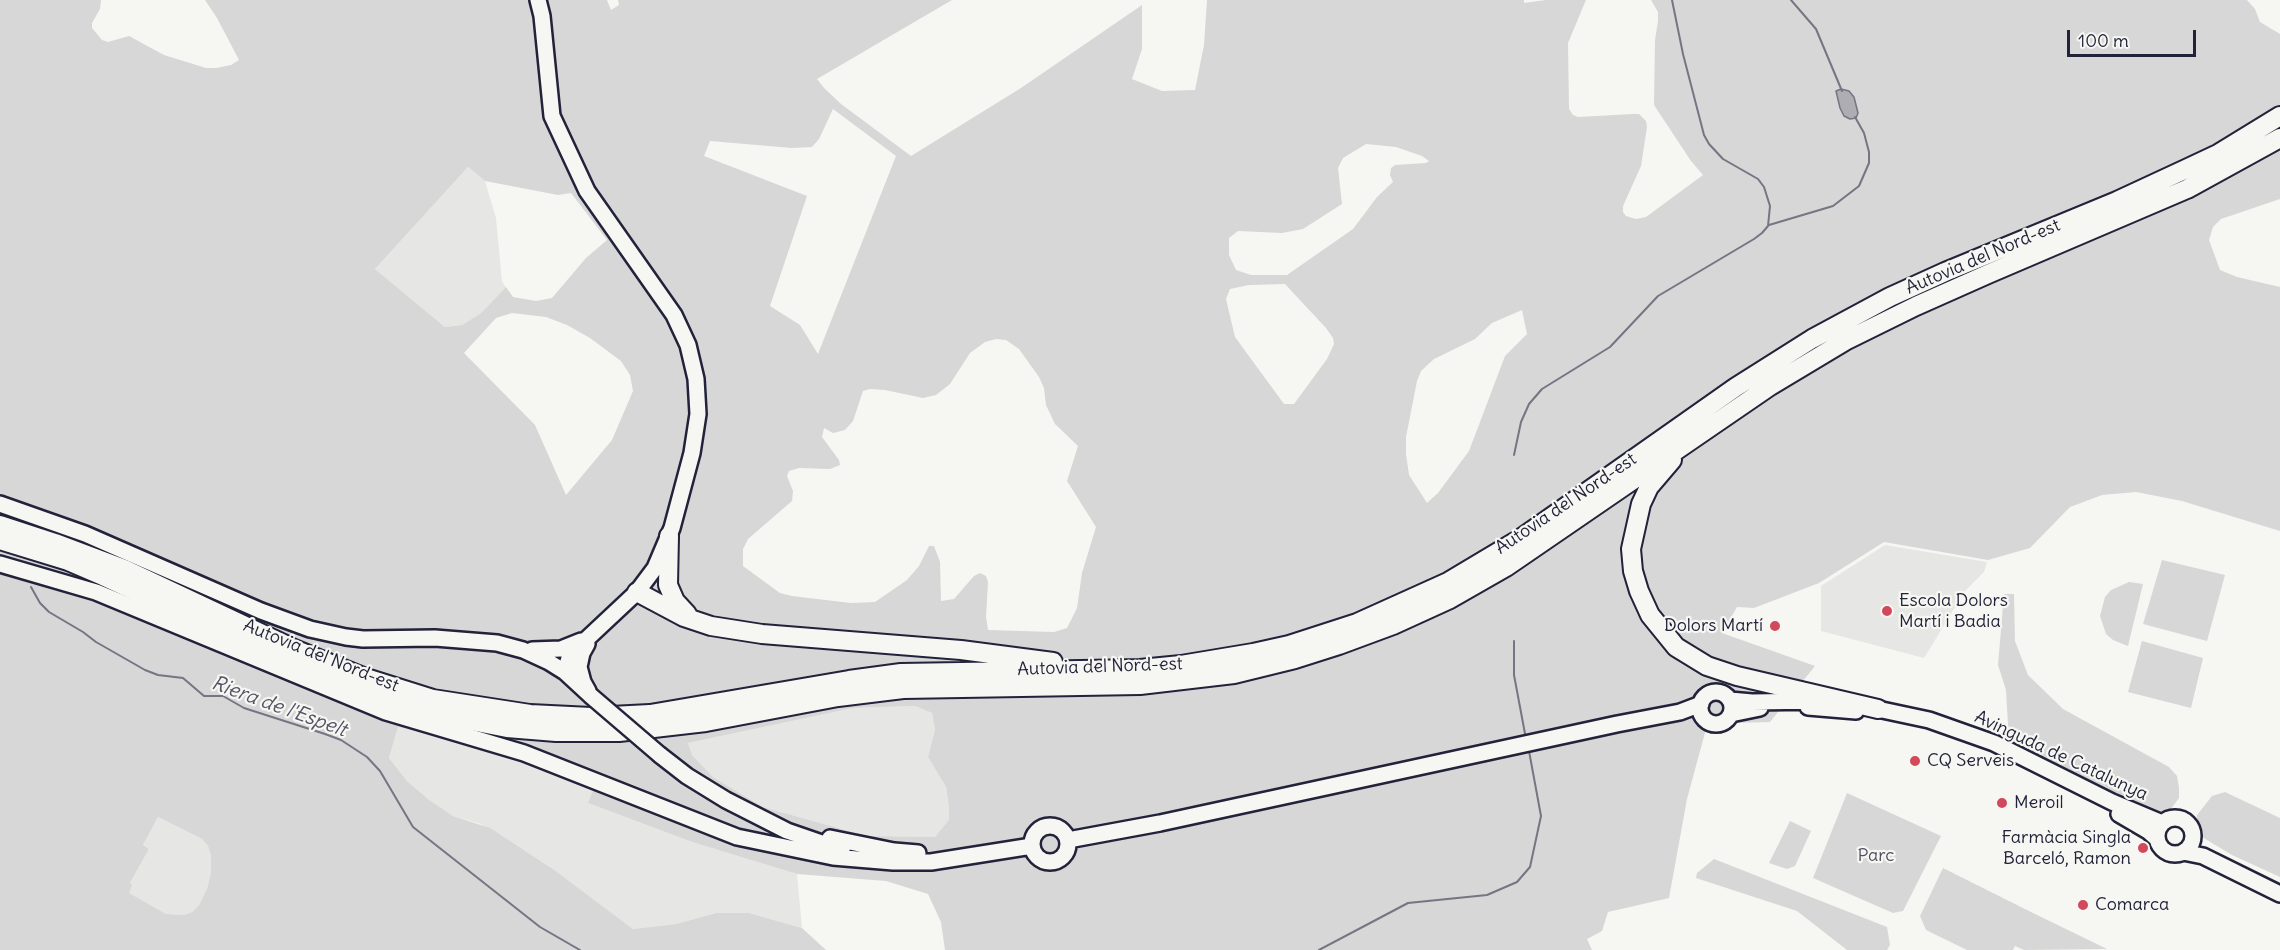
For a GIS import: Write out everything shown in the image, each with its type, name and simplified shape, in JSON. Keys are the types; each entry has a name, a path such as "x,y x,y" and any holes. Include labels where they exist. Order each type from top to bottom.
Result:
{"highway":[{"name":"Autovia del Nord-est","path":"0,525 124,569 294,649 363,677 433,699 500,711 591,717 650,714 901,673 1093,671 1181,665 1253,653 1331,632 1404,603 1448,582 1520,539 1736,387 1812,339 1890,297 1945,272 2186,170 2227,149 2280,117"},
{"name":"Autovia del Nord-est","path":"0,542 28,548 112,579 280,658 385,700 451,717 507,728 556,732 619,732 705,722 871,692 930,687 1140,686 1234,674 1295,659 1393,625 1470,589 1548,539 1721,419 1808,363 1878,324 1977,278 2187,189 2280,138"},
{"path":"1721,419 1660,472 1641,504 1632,540 1633,571 1650,615 1676,648 1707,666 1737,676 1878,709"},
{"path":"669,536 667,571 671,594 680,609 704,624"},
{"path":"637,592 684,617 704,624 762,634 961,650 1066,664 1093,671"}],"street":[{"path":"538,0 542,16 552,116 586,191 656,286 674,315 688,345 696,379 698,414 692,453 669,536 655,568 637,592 574,651 569,658 565,672"},
{"path":"0,504 85,534 261,611 310,629 346,638 468,639 523,650 565,672 660,755 708,790 805,838 865,855 925,862"},
{"path":"0,564 96,592 387,712 524,753 736,837 833,857 925,862 1032,846"},
{"path":"523,650 561,649 594,634"},
{"path":"591,696 583,682 579,667 582,653 594,634"},
{"path":"1714,692 1723,693 1730,707 1725,720 1718,723 1708,721 1701,709 1705,696 1714,692"},
{"name":"Avinguda de Catalunya","path":"1730,707 1752,702 1824,701 1929,720 1994,742 2112,802 2162,823"},
{"name":"Avinguda de Catalunya","path":"1730,707 1824,707 1880,715 1932,726 1981,744 2101,802 2157,839"},
{"path":"1068,840 1182,818 1598,728 1701,709"},
{"path":"761,817 857,844 894,851 975,856"},
{"path":"2280,886 2199,844 2187,824 2179,819 2162,823 2158,831 2157,839 2160,847 2167,852 2203,856 2280,894"},
{"path":"1049,826 1060,829 1068,840 1066,852 1057,861 1051,862 1039,858 1032,846 1032,840 1038,830 1049,826"},
{"path":"2183,852 2190,844 2192,834"}],"shaded area":[{"path":"1841,89 1849,91 1854,97 1858,113 1856,118 1850,119 1844,116 1836,91"},
{"path":"468,167 485,181 496,218 502,282 506,287 481,313 462,325 445,327 375,269"},
{"name":"Escola Dolors Martí i Badia","path":"1885,545 1987,562 1984,572 1965,591 1924,658 1821,631 1821,586"},
{"path":"915,706 932,713 935,728 928,757 946,787 950,820 935,837 867,836 763,807 713,777 692,755 688,743 853,708"},
{"path":"398,727 527,760 595,787 588,803 692,842 797,874 802,928 749,913 716,913 676,924 633,929 546,864 481,824 453,816 429,801 407,781 389,758"},
{"path":"158,817 202,839 208,846 211,856 211,872 207,889 199,905 192,912 184,915 166,914 128,893 132,885 130,883 149,849 143,845"}],"green space":[{"path":"0,0 101,0 100,9 92,23 92,28 102,40 108,42 129,36 164,55 206,68 216,68 231,65 239,60 205,0 607,0 611,10 619,5 618,0 952,0 817,79 841,104 911,156 1021,88 1142,5 1142,49 1132,79 1162,91 1195,90 1204,45 1207,0 1524,0 1524,3 1546,0 1586,0 1568,43 1569,109 1573,115 1578,117 1639,114 1646,121 1641,166 1623,206 1626,216 1636,219 1646,217 1703,175 1691,161 1654,105 1658,12 1651,0 2247,0 2255,9 2260,22 2280,34 2280,199 2221,219 2213,227 2209,240 2220,270 2237,277 2280,287 2280,531 2182,501 2136,492 2102,495 2070,507 2030,548 1988,560 1884,542 1819,583 1754,608 1737,607 1722,633 1815,666 1770,722 1731,723 1706,729 1687,799 1669,898 1608,912 1602,931 1587,939 1592,950 945,950 941,922 928,894 886,881 797,874 692,842 588,803 594,788 527,760 398,727 389,758 407,781 429,800 453,816 490,828 553,869 633,929 676,924 716,913 749,913 802,928 826,950 0,950","holes":["833,109 896,156 818,354 800,325 770,306 807,196 704,156 710,141 792,148 812,147 819,139","1366,144 1396,147 1422,156 1429,161 1395,165 1391,168 1390,175 1393,182 1377,197 1353,229 1287,275 1251,275 1236,270 1229,255 1229,238 1238,231 1282,233 1303,229 1342,204 1338,168 1343,158","468,167 485,181 558,195 571,193 607,240 586,258 552,298 536,301 513,297 506,287 481,313 462,325 445,327 375,269","1285,284 1333,338 1334,344 1327,359 1294,404 1284,404 1235,337 1226,299 1230,289 1249,285","1522,310 1527,334 1505,356 1469,451 1438,493 1427,503 1409,475 1406,454 1406,437 1417,381 1421,371 1434,359 1475,339 1492,323","512,313 546,317 567,325 590,338 621,361 630,375 633,391 612,440 566,495 535,425 464,353 496,318","996,339 1006,340 1019,349 1039,377 1044,388 1046,405 1055,424 1078,446 1067,481 1096,527 1082,573 1077,608 1067,628 1054,632 988,630 986,576 980,573 974,576 954,599 941,601 940,562 934,546 929,546 919,566 907,580 875,602 851,603 780,593 743,566 743,549 748,539 792,501 793,491 787,476 789,471 799,468 830,469 840,465 839,460 822,437 824,428 833,433 845,430 853,421 863,391 885,390 923,398 936,395 950,384 970,353 985,342","915,706 932,713 935,729 928,757 946,787 949,820 935,837 867,836 763,807 713,777 692,755 688,743 853,708","158,817 202,839 208,846 211,856 211,872 207,889 199,905 192,912 184,915 166,914 129,893 132,885 130,883 149,849 143,845"]},
{"path":"2162,560 2225,575 2207,641 2143,624"},
{"path":"2129,582 2143,584 2128,646 2113,640 2106,634 2100,616 2105,597 2111,590"},
{"path":"2004,594 2014,594 2015,641 2028,675 2063,709 2169,767 2177,776 2179,798 2168,813 2158,814 2112,796 2009,742 2006,690 1998,665"},
{"path":"2142,641 2203,658 2191,708 2128,692"},
{"path":"2225,792 2280,818 2280,877 2232,855 2202,837 2196,826 2197,815 2212,796"},
{"name":"Parc","path":"1847,793 1941,836 1903,911 1893,913 1813,878"},
{"path":"1790,821 1811,831 1795,866 1787,869 1769,863"},
{"path":"1714,859 1887,927 1890,945 1887,950 1847,950 1797,911 1696,878 1697,873"},
{"name":"Parc","path":"1943,868 2107,949 2024,950 2015,946 2013,950 1967,950 1926,930 1920,916"}],"waterway":[{"path":"1514,455 1521,422 1529,404 1542,389 1610,347 1658,296 1754,239 1768,226 1770,206 1764,187 1758,179 1723,159 1704,135 1672,0"},
{"path":"1791,0 1816,29 1842,91"},
{"path":"1769,225 1833,206 1859,186 1869,163 1869,152 1864,133 1855,117"},
{"name":"Riera de l'Espelt","path":"31,587 40,603 49,612 145,670 158,675 183,678 204,696 223,696 244,708 325,734 341,740 367,757 380,771 413,827 540,927 580,950"},
{"path":"1514,641 1514,675 1526,739"},
{"path":"1319,950 1408,903 1487,895 1517,882 1530,867 1541,816 1529,751"}],"place":[{"name":"Escola Dolors Martí i Badia","path":"1887,611"},
{"name":"Dolors Martí","path":"1775,626"},
{"name":"CQ Serveis","path":"1915,761"},
{"name":"Meroil","path":"2002,803"},
{"name":"Farmàcia Singla Barceló, Ramon","path":"2143,848"},
{"name":"Comarca","path":"2083,905"}]}
